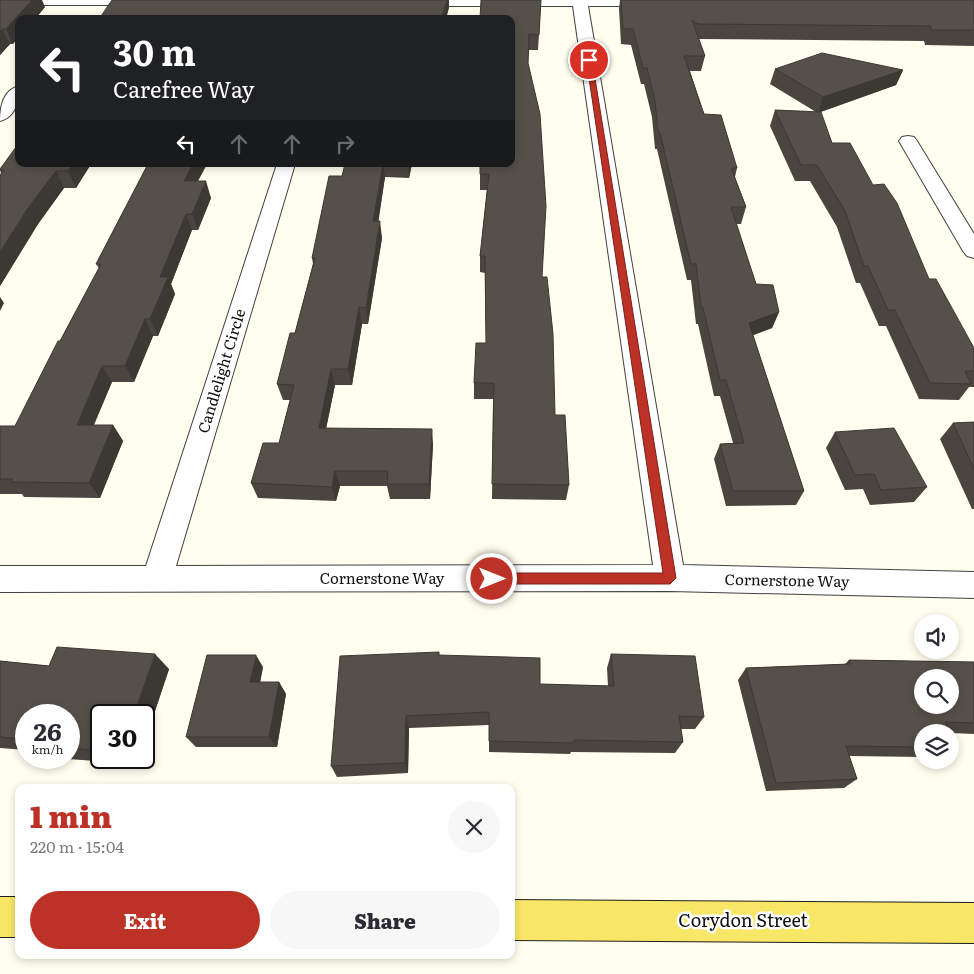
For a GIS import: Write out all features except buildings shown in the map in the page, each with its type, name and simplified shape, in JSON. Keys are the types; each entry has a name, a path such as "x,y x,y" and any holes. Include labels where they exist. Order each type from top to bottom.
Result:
{"main road":[{"path":"0,917 15,917"},
{"name":"Corydon Street","path":"515,920 974,923"}],"street":[{"path":"0,1 166,1"},
{"path":"78,13 88,1"},
{"path":"393,2 668,2"},
{"path":"580,2 670,578"},
{"path":"0,116 15,96"},
{"path":"908,142 974,251"},
{"name":"Candlelight Circle","path":"157,579 285,167"},
{"name":"Cornerstone Way","path":"0,578 670,578 974,585"}],"route":[{"path":"492,579 670,578 589,60"}]}
